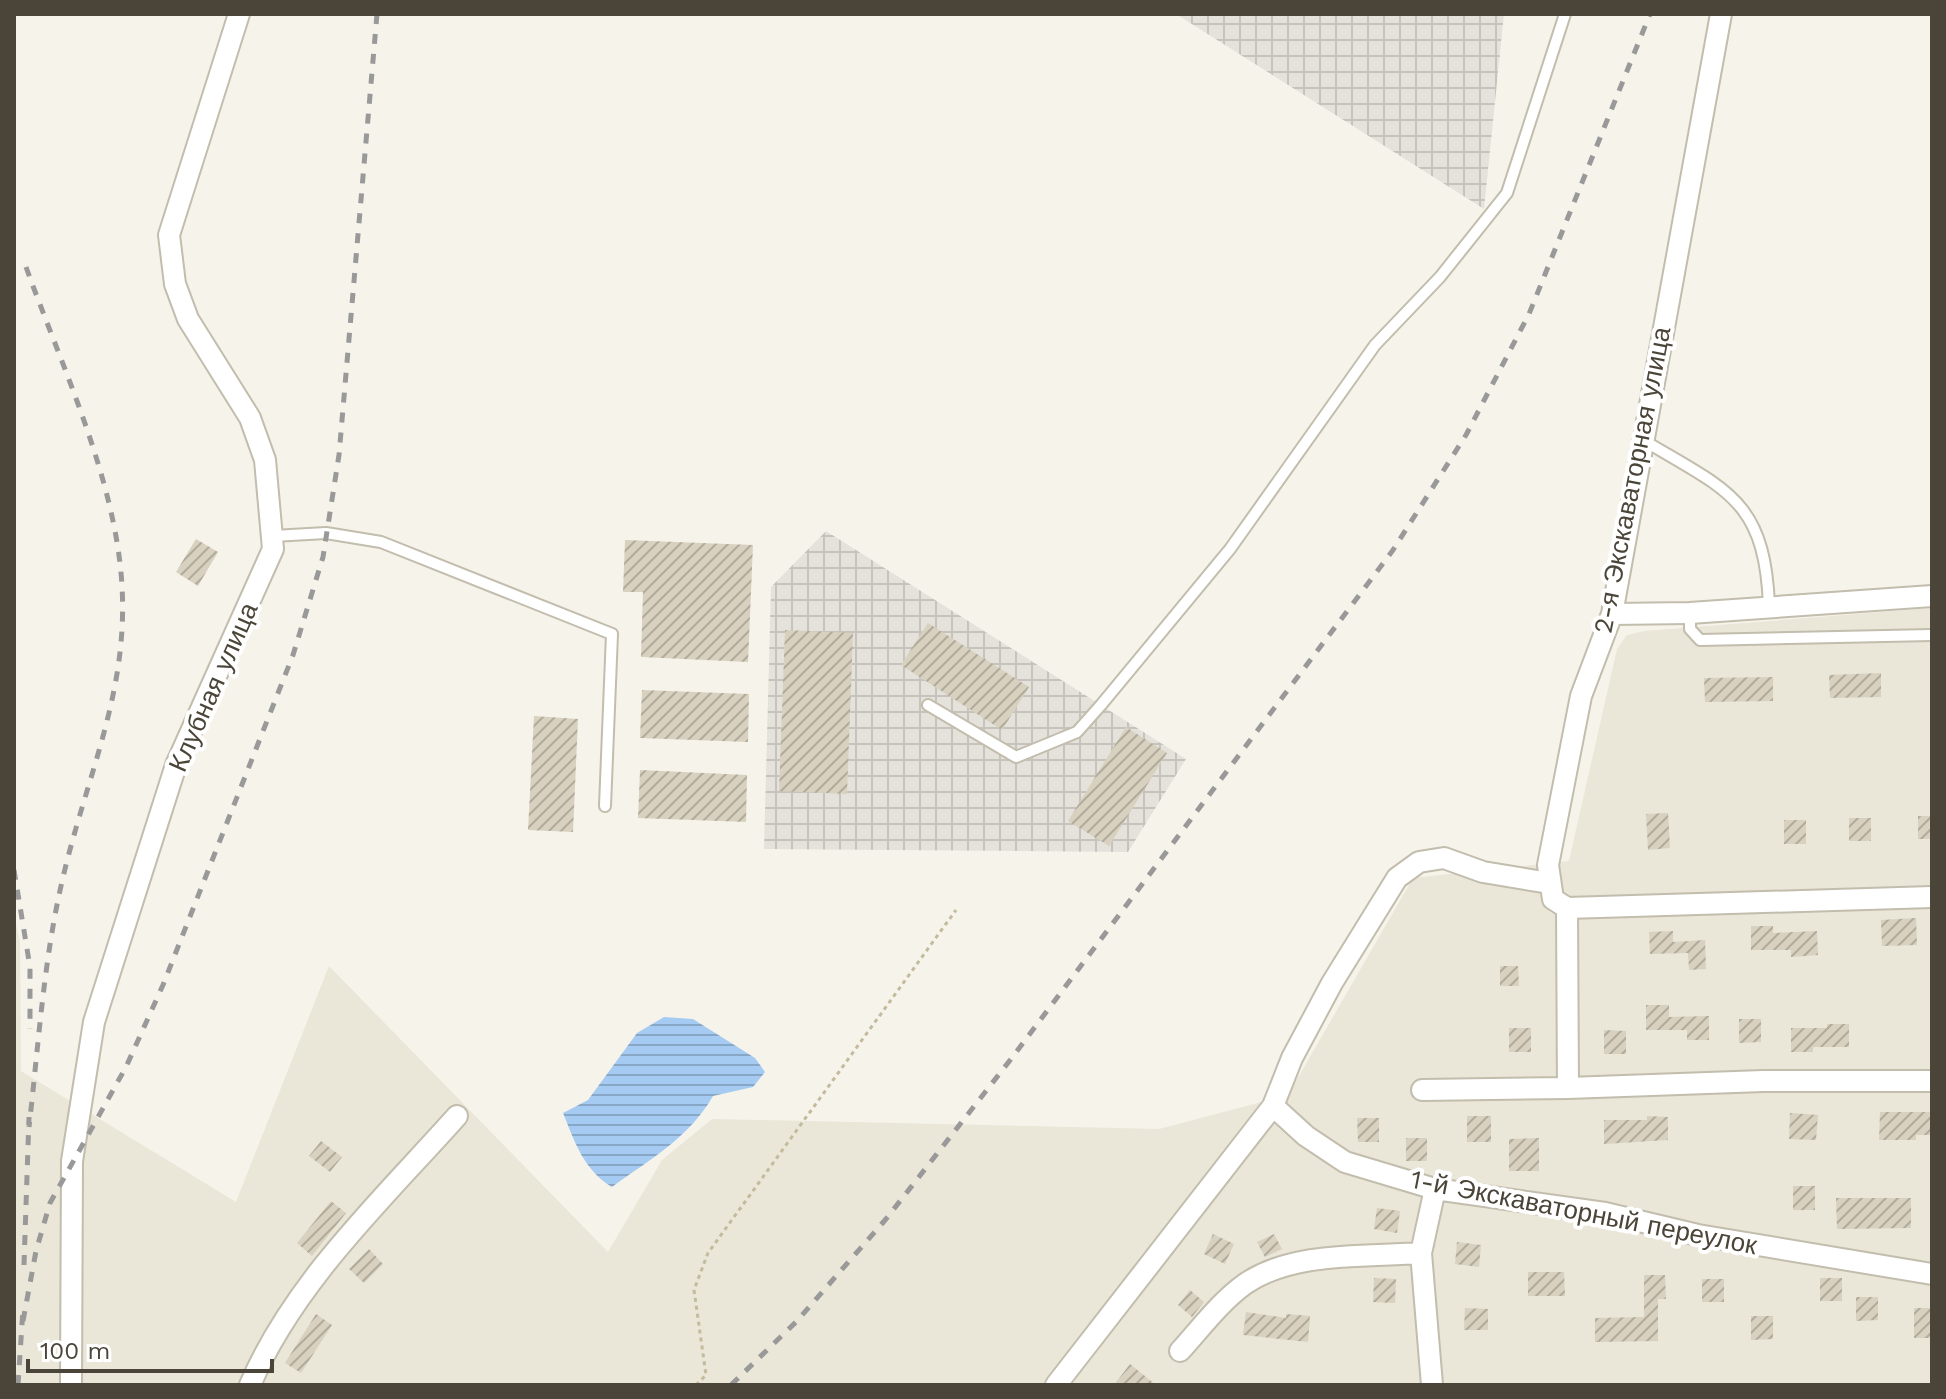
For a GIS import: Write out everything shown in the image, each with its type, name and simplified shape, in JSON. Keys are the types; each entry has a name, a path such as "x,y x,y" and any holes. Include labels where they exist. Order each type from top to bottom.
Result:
{"street":[{"name":"Клубная улица","path":"71,1385 72,1161 94,1022 176,765 273,549 260,446 250,418 188,319 175,284 169,235 239,14"},
{"name":"2-я Экскаваторная улица","path":"1549,883 1548,865 1581,696 1612,614 1641,439 1721,14"},
{"path":"1612,614 1690,613 1932,596"},
{"path":"1056,1385 1273,1106 1292,1058 1339,970 1397,878 1419,862 1444,858 1524,882 1549,883 1553,899 1567,908 1932,897"},
{"path":"1567,908 1568,1088"},
{"path":"1422,1090 1763,1081 1932,1081"},
{"name":"1-й Экскаваторный переулок","path":"1273,1106 1306,1136 1345,1162 1435,1189 1590,1211 1698,1235 1932,1274"},
{"path":"250,1385 262,1357 332,1256 457,1116"},
{"path":"1432,1385 1421,1253 1435,1189"},
{"path":"1180,1351 1222,1303 1247,1283 1274,1270 1311,1261 1421,1253"}],"lane":[{"path":"928,705 1016,757 1077,732 1230,549 1375,345 1440,277 1507,193 1565,14"},
{"path":"1641,439 1711,481 1746,510 1762,541 1769,606"},
{"path":"273,536 326,533 381,542 612,634 605,806"},
{"path":"1690,613 1690,629 1700,640 1932,635"}],"path":[{"path":"696,1385 706,1375 694,1290 708,1253 956,910"}],"shaded area":[{"path":"1176,14 1504,14 1484,209"},
{"path":"826,531 1186,759 1128,852 764,849 771,587"},
{"path":"1932,608 1932,1385 14,1385 14,915 20,941 21,1071 236,1202 329,966 608,1252 662,1160 712,1119 1159,1129 1288,1095 1413,878 1569,861 1617,649 1627,635 1644,631"}],"water":[{"path":"664,1017 693,1019 755,1058 765,1072 753,1087 713,1096 681,1136 612,1187 587,1164 563,1113 588,1100 637,1033"}],"building":[{"path":"196,539 218,552 198,586 176,572"},
{"path":"625,540 753,545 748,662 641,657 643,592 623,592"},
{"path":"928,623 1029,687 1002,730 901,665"},
{"path":"785,630 853,633 847,794 779,791"},
{"path":"1881,673 1881,697 1830,698 1829,675"},
{"path":"1773,677 1773,701 1705,702 1704,678"},
{"path":"642,690 749,694 748,742 640,738"},
{"path":"534,716 578,719 573,832 528,830"},
{"path":"1126,727 1167,753 1109,846 1068,821"},
{"path":"640,770 747,775 746,822 638,818"},
{"path":"1668,813 1670,848 1648,850 1646,814"},
{"path":"1918,816 1932,816 1932,839 1918,839"},
{"path":"1849,818 1871,818 1871,841 1849,841"},
{"path":"1784,820 1806,820 1806,844 1784,844"},
{"path":"1916,918 1917,945 1882,946 1881,920"},
{"path":"1751,926 1773,926 1773,933 1817,931 1818,955 1791,957 1791,950 1751,950"},
{"path":"1673,931 1673,942 1705,940 1706,969 1689,970 1688,953 1650,954 1649,932"},
{"path":"1500,966 1518,966 1519,986 1500,986"},
{"path":"1646,1005 1669,1005 1669,1017 1709,1016 1709,1040 1687,1040 1687,1030 1646,1030"},
{"path":"1739,1019 1761,1019 1761,1042 1739,1043"},
{"path":"1827,1024 1849,1024 1849,1047 1813,1047 1813,1052 1791,1052 1791,1028 1827,1028"},
{"path":"1509,1028 1531,1028 1531,1052 1509,1052"},
{"path":"1604,1030 1626,1031 1626,1054 1604,1054"},
{"path":"1880,1112 1932,1112 1932,1135 1916,1135 1916,1140 1879,1140"},
{"path":"1790,1113 1818,1115 1816,1140 1789,1139"},
{"path":"1467,1116 1491,1116 1491,1142 1467,1142"},
{"path":"1647,1116 1668,1117 1668,1140 1604,1144 1604,1120 1647,1120"},
{"path":"1357,1118 1379,1118 1379,1142 1358,1142"},
{"path":"1406,1138 1427,1138 1427,1161 1406,1161"},
{"path":"1539,1138 1539,1171 1509,1171 1509,1139"},
{"path":"321,1141 342,1157 330,1172 309,1156"},
{"path":"1793,1186 1815,1186 1815,1210 1793,1210"},
{"path":"1836,1198 1911,1198 1911,1228 1837,1229"},
{"path":"331,1201 346,1213 312,1256 297,1243"},
{"path":"1377,1208 1400,1211 1397,1233 1374,1229"},
{"path":"1213,1234 1234,1244 1225,1264 1204,1254"},
{"path":"1274,1234 1282,1249 1265,1257 1257,1242"},
{"path":"1457,1242 1481,1245 1479,1267 1455,1264"},
{"path":"369,1249 383,1264 364,1283 349,1269"},
{"path":"1528,1272 1564,1272 1565,1296 1528,1296"},
{"path":"1644,1275 1665,1275 1666,1299 1658,1299 1658,1341 1595,1342 1595,1318 1644,1317"},
{"path":"1374,1278 1396,1279 1395,1303 1373,1302"},
{"path":"1820,1278 1842,1278 1842,1301 1820,1301"},
{"path":"1702,1279 1724,1279 1724,1302 1702,1302"},
{"path":"1190,1290 1204,1302 1192,1317 1178,1305"},
{"path":"1856,1297 1878,1297 1878,1320 1856,1321"},
{"path":"1465,1308 1488,1309 1488,1330 1464,1330"},
{"path":"1914,1308 1932,1308 1932,1338 1914,1338"},
{"path":"1246,1312 1286,1318 1286,1314 1310,1316 1308,1342 1243,1335"},
{"path":"316,1314 332,1325 301,1373 285,1363"},
{"path":"1751,1316 1773,1316 1773,1339 1751,1340"},
{"path":"1130,1364 1156,1385 1114,1385"}],"railway":[{"path":"23,1321 36,1251 50,1203 126,1067 163,985 293,655 323,557 339,455 377,14"},
{"path":"731,1385 796,1322 886,1219 1011,1059 1393,550 1466,435 1529,314 1650,14"},
{"path":"26,267 98,465 118,546 122,586 122,624 113,695 65,869 52,933 29,1127"},
{"path":"14,870 30,967 30,1029"},
{"path":"24,1265 29,1117"},
{"path":"18,1385 23,1309"}]}
